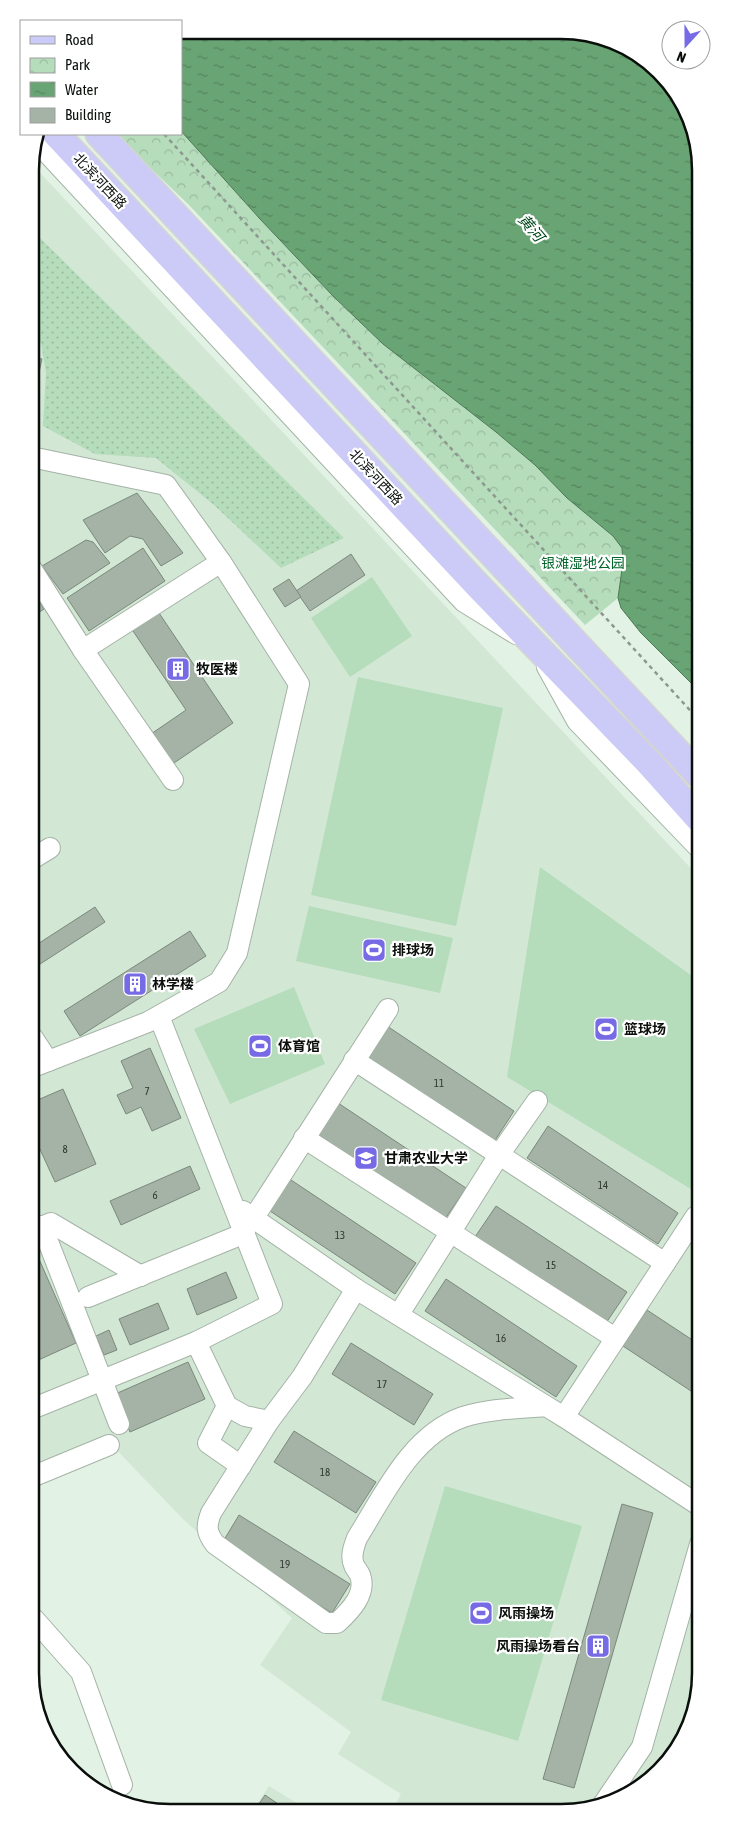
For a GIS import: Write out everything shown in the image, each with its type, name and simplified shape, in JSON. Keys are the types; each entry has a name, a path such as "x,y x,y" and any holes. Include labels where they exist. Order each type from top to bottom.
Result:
{"main road":[{"name":"北滨河西路","path":"57,135 536,648 648,762 692,811"},
{"path":"101,135 692,768"},
{"path":"536,648 561,626"}],"street":[{"path":"41,146 464,602 536,648 577,721 692,841"},
{"path":"39,459 166,485 221,562 299,684 237,953 219,982 148,1022 41,1064"},
{"path":"83,650 221,562"},
{"path":"39,579 83,650 173,780"},
{"path":"39,855 50,848"},
{"path":"88,1297 141,1276 249,1226 388,1009"},
{"path":"39,1406 196,1342 272,1304 249,1226 234,1205 159,1016"},
{"path":"354,1060 665,1263"},
{"path":"399,1314 500,1155 537,1101"},
{"path":"304,1138 615,1338"},
{"path":"39,1228 51,1222 141,1276"},
{"path":"564,1418 692,1222"},
{"path":"249,1226 399,1314 692,1501"},
{"path":"39,1230 119,1424"},
{"path":"356,1289 302,1377 269,1422 211,1513 207,1524 207,1534 215,1544 326,1623 337,1623 352,1610 361,1591 360,1576 352,1563 352,1550 357,1538 410,1455 424,1441 463,1417 498,1410 546,1406"},
{"path":"196,1342 227,1406 245,1416 269,1422"},
{"path":"227,1406 208,1443 241,1466"},
{"path":"39,1474 109,1446"},
{"path":"610,1795 642,1747 692,1572"},
{"path":"39,1625 81,1672 122,1785"}],"path":[{"path":"165,135 692,712"}],"shaded area":[{"name":"甘肃农业大学","path":"39,172 692,870 692,1682 688,1707 675,1739 648,1772 619,1791 595,1800 562,1804 396,1804 401,1794 338,1754 351,1732 260,1665 292,1618 183,1519 106,1439 39,1466"},
{"path":"269,1786 298,1804 257,1804"}],"green space":[{"name":"银滩湿地公园","path":"182,132 260,219 333,296 383,344 496,432 535,465 567,498 613,536 622,548 623,562 618,598 585,625 189,205 116,135 182,135"},
{"path":"39,237 344,538 281,568 214,505 156,458 95,454 43,426 46,373 41,343 39,342"},
{"path":"372,577 412,636 350,677 311,618"},
{"path":"358,677 503,708 456,926 311,895"},
{"name":"篮球场","path":"540,867 692,976 692,1190 507,1077"},
{"name":"排球场","path":"309,906 453,938 440,993 296,961"},
{"name":"体育馆","path":"294,987 325,1064 230,1104 194,1029"},
{"name":"风雨操场","path":"445,1486 582,1526 518,1741 381,1700"}],"water":[{"name":"黄河","path":"182,39 570,39 587,41 619,52 654,77 675,104 688,136 691,152 692,684 641,633 621,608 618,598 623,562 622,548 613,536 567,498 535,465 496,432 383,344 333,296 260,219 182,132"}],"building":[{"path":"39,358 42,359 39,372"},
{"path":"137,493 183,553 161,566 143,539 130,536 105,553 83,520"},
{"path":"86,540 93,542 110,563 63,594 42,566"},
{"path":"143,548 165,581 89,631 67,598"},
{"path":"351,554 365,575 310,611 296,591"},
{"path":"289,579 301,597 285,607 273,589"},
{"path":"39,601 44,609 39,612"},
{"name":"牧医楼","path":"157,610 233,723 171,765 151,734 186,710 131,628"},
{"path":"95,907 105,922 39,965 39,943"},
{"name":"林学楼","path":"190,931 206,956 80,1036 64,1011"},
{"path":"384,1024 514,1111 494,1142 363,1055"},
{"path":"150,1048 181,1118 152,1131 141,1107 126,1114 117,1095 133,1088 121,1061"},
{"path":"63,1089 96,1164 55,1182 39,1147 39,1099"},
{"path":"335,1101 466,1188 445,1219 314,1132"},
{"path":"548,1126 678,1213 658,1244 527,1158"},
{"path":"190,1166 200,1189 121,1225 110,1201"},
{"path":"285,1176 416,1263 395,1294 264,1207"},
{"path":"496,1206 627,1292 606,1323 475,1237"},
{"path":"39,1259 76,1343 39,1360"},
{"path":"226,1272 237,1298 197,1315 187,1289"},
{"path":"446,1279 577,1366 556,1397 425,1311"},
{"path":"158,1303 169,1329 130,1345 119,1319"},
{"path":"647,1310 692,1340 692,1392 623,1346"},
{"path":"109,1330 117,1350 104,1355 96,1336"},
{"path":"351,1343 433,1394 414,1425 332,1374"},
{"path":"188,1362 205,1399 130,1432 113,1395"},
{"path":"294,1431 376,1482 356,1513 274,1462"},
{"name":"风雨操场看台","path":"622,1504 653,1513 574,1788 543,1779"},
{"path":"239,1515 350,1584 332,1613 221,1545"},
{"path":"265,1795 278,1804 259,1804"}],"place":[{"name":"牧医楼","path":"178,669"},
{"name":"排球场","path":"374,950"},
{"name":"林学楼","path":"135,984"},
{"name":"篮球场","path":"606,1029"},
{"name":"体育馆","path":"260,1046"},
{"name":"甘肃农业大学","path":"366,1158"},
{"name":"风雨操场","path":"481,1613"},
{"name":"风雨操场看台","path":"598,1646"}]}
